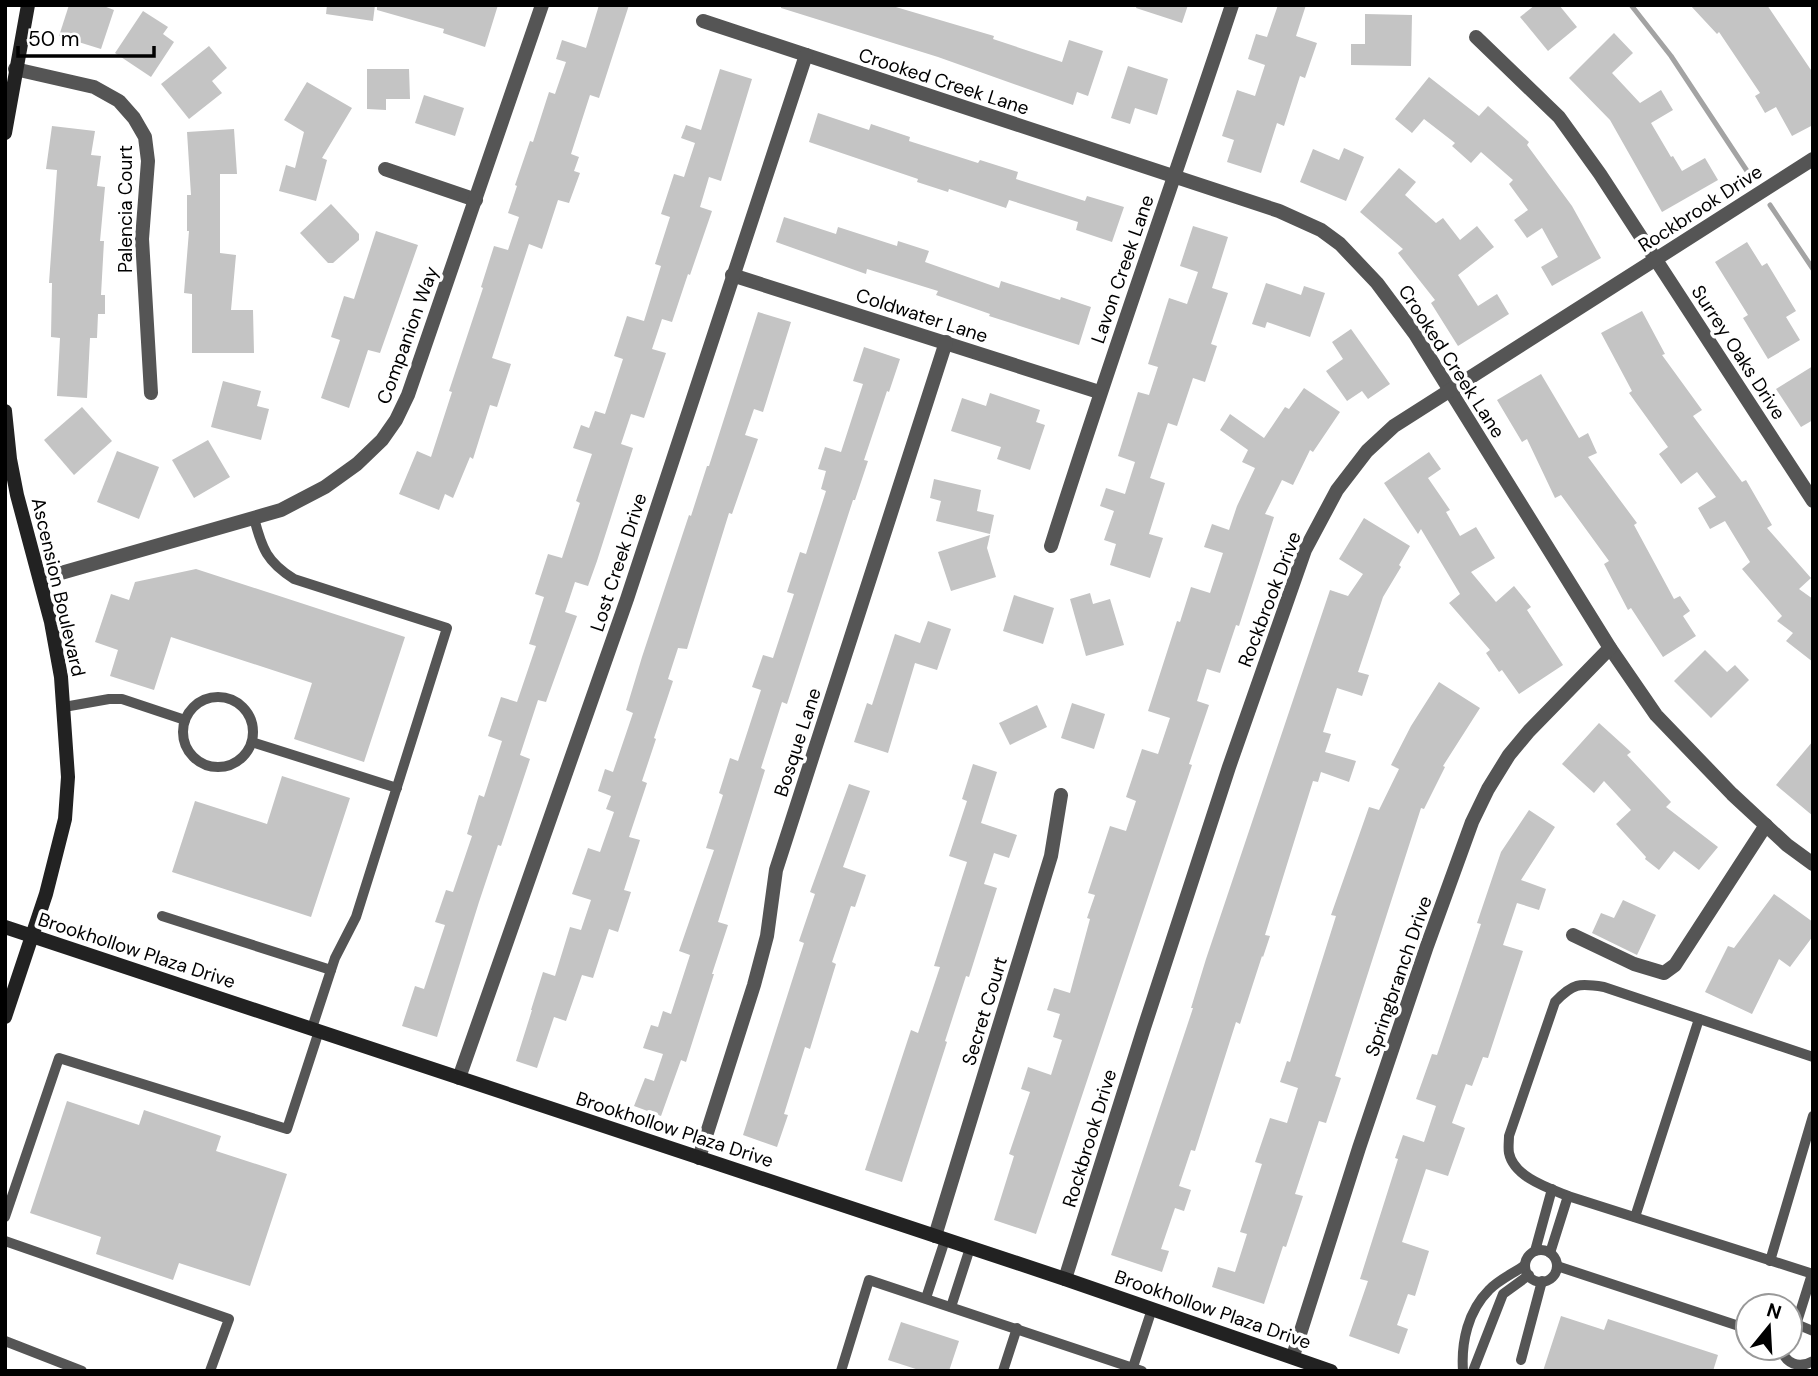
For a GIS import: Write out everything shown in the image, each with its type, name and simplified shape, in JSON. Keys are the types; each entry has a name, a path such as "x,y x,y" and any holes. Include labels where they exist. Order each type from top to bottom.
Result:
{"street":[{"path":"5,133 28,5"},
{"name":"Companion Way","path":"40,579 281,510 325,487 357,464 389,430 408,395 542,5"},
{"name":"Lavon Creek Lane","path":"1051,546 1099,392 1175,178 1232,5"},
{"name":"Crooked Creek Lane","path":"703,21 1279,211 1321,230 1340,244 1377,283 1415,334 1610,648 1656,715 1766,825 1813,864"},
{"name":"Surrey Oaks Drive","path":"1476,37 1559,117 1600,174 1813,501"},
{"name":"Lost Creek Drive","path":"459,1078 627,599 806,55"},
{"name":"Palencia Court","path":"15,69 94,88 119,101 134,118 145,138 148,161 142,239 152,393"},
{"name":"Rockbrook Drive","path":"1065,1279 1224,780 1305,551 1337,489 1367,451 1394,426 1813,159"},
{"path":"385,169 476,200"},
{"name":"Coldwater Lane","path":"732,275 1099,392"},
{"name":"Bosque Lane","path":"699,1158 754,985 767,936 776,870 946,342"},
{"name":"Ascension Boulevard","path":"5,411 17,495 51,622 64,707 68,777 65,818 33,936 5,1017"},
{"name":"Springbranch Drive","path":"1293,1356 1372,1110 1472,822 1509,755 1610,648"},
{"name":"Secret Court","path":"940,1238 1051,856 1061,795"},
{"path":"1573,935 1634,964 1664,972 1675,965 1766,825"},
{"name":"Brookhollow Plaza Drive","path":"5,927 1065,1279 1331,1371"}],"lane":[{"path":"5,1217 59,1058 288,1129 331,970 356,917 447,628 294,579 277,568 264,552 254,518"},
{"path":"212,697 229,699 239,703 247,711 254,732 252,742 240,760 230,765 208,765 200,761 187,747 184,738 186,720 203,700 212,697"},
{"path":"64,707 122,699 186,720"},
{"path":"252,742 397,788"},
{"path":"162,916 331,970"},
{"path":"1804,1296 1812,1274 1568,1196 1531,1180 1509,1155 1509,1136 1555,1002 1568,988 1585,984 1604,987 1813,1057"},
{"path":"1635,1217 1699,1019"},
{"path":"1770,1261 1813,1116"},
{"path":"1535,1251 1552,1189"},
{"path":"1550,1253 1568,1196"},
{"path":"926,1298 940,1238"},
{"path":"5,1241 229,1320 210,1371"},
{"path":"951,1307 970,1248"},
{"path":"1473,1371 1503,1294 1527,1270 1528,1256 1535,1251 1550,1253 1557,1266 1734,1324"},
{"path":"1542,1281 1553,1276 1557,1266"},
{"path":"1527,1270 1542,1281"},
{"path":"1463,1371 1465,1335 1474,1309 1490,1288 1527,1270"},
{"path":"841,1371 869,1280 1138,1369 1152,1309"},
{"path":"1521,1360 1542,1281"},
{"path":"1003,1371 1017,1328"},
{"path":"5,1341 82,1371"},
{"path":"1787,1367 1803,1366 1813,1361"}],"building":[{"path":"69,5 101,5 114,10 101,49 59,36"},
{"path":"327,5 375,5 373,21 326,14"},
{"path":"377,5 498,5 485,47 443,33 444,29 377,10"},
{"path":"599,5 629,5 599,98 590,95 571,154 579,157 574,171 580,173 569,203 558,200 542,249 529,244 492,358 511,364 497,407 490,405 473,459 470,457 453,498 445,494 439,510 399,494 417,451 431,457 494,246 508,250 519,217 508,213 517,186 515,185 530,141 533,142 549,92 555,94 566,62 556,59 562,40 586,48"},
{"path":"781,5 889,5 994,36 993,39 1062,62 1069,40 1103,51 1088,96 1077,92 1073,105 938,57 781,8"},
{"path":"1137,5 1188,5 1182,23 1136,8"},
{"path":"1278,5 1306,5 1296,36 1317,43 1305,78 1300,76 1284,126 1277,123 1261,173 1227,162 1234,140 1222,136 1237,90 1255,96 1265,65 1248,59 1256,34 1267,37"},
{"path":"1535,5 1559,5 1577,27 1548,51 1520,17"},
{"path":"1690,5 1767,5 1813,73 1813,125 1792,136 1776,107 1765,113 1755,96 1760,93 1719,32 1717,34"},
{"path":"143,11 168,27 163,34 174,42 151,77 115,53"},
{"path":"1365,14 1412,15 1411,66 1351,65 1351,44 1365,44"},
{"path":"1614,33 1633,53 1612,73 1640,103 1661,90 1673,110 1651,123 1671,157 1673,156 1682,171 1705,158 1718,180 1662,212 1610,120 1569,78"},
{"path":"209,46 227,68 212,81 222,93 189,119 161,84"},
{"path":"1128,66 1168,79 1157,115 1135,108 1130,124 1111,118"},
{"path":"367,69 409,69 410,99 386,99 386,110 367,109"},
{"path":"720,69 752,79 721,181 709,177 700,207 712,211 690,275 688,274 672,322 662,319 652,349 666,353 644,418 631,414 621,444 633,448 597,561 588,586 575,582 565,612 577,616 546,702 538,700 520,755 530,759 501,846 498,845 437,1037 402,1026 415,986 424,989 445,925 435,922 446,890 453,892 472,836 467,834 479,795 484,797 502,741 488,736 501,697 517,702 536,646 529,644 544,597 535,594 548,554 562,558 580,503 576,501 592,454 573,448 581,425 589,428 595,411 605,414 623,359 614,356 627,316 644,321 661,266 655,264 670,217 661,214 674,174 684,177 695,143 681,138 686,125 701,130"},
{"path":"1429,77 1479,116 1488,106 1529,142 1527,145 1572,206 1601,258 1552,286 1541,267 1558,257 1542,228 1527,238 1514,220 1528,210 1509,184 1513,180 1481,152 1471,163 1452,146 1455,143 1424,119 1412,133 1395,119"},
{"path":"307,82 352,108 322,158 327,160 316,201 279,191 286,165 295,168 304,132 284,120"},
{"path":"424,95 464,108 455,136 415,123"},
{"path":"818,113 869,130 871,124 910,137 909,141 978,163 980,160 1018,172 1016,179 1085,201 1087,196 1124,207 1112,242 1076,230 1078,222 1009,200 1006,208 949,189 948,192 809,142"},
{"path":"52,126 95,131 91,155 101,156 97,186 105,187 100,241 104,241 101,295 105,295 105,314 98,314 97,338 90,338 87,398 57,396 60,338 51,337 52,283 49,283 57,170 46,169"},
{"path":"234,129 237,174 220,174 220,253 236,255 231,310 253,310 254,353 192,353 192,294 184,293 189,231 187,195 191,195 187,132"},
{"path":"1344,148 1364,157 1346,201 1300,182 1313,149 1339,160"},
{"path":"1399,168 1416,182 1405,195 1436,223 1443,218 1460,240 1477,226 1494,247 1458,275 1478,306 1497,294 1509,314 1458,346 1431,303 1435,300 1398,253 1403,249 1360,212"},
{"path":"331,204 359,234 359,240 333,263 328,263 300,233"},
{"path":"784,217 836,234 838,227 897,246 898,241 929,251 925,262 999,288 1001,281 1091,307 1079,345 989,316 990,314 936,295 938,291 867,269 866,274 776,242"},
{"path":"1193,226 1228,237 1212,288 1228,293 1211,344 1217,346 1205,382 1193,378 1177,426 1168,423 1150,478 1165,483 1149,534 1163,538 1150,578 1110,565 1116,544 1104,540 1114,511 1100,506 1106,488 1125,494 1135,462 1118,456 1138,392 1149,395 1158,367 1148,364 1169,298 1187,304 1198,272 1180,266"},
{"path":"376,231 418,245 380,353 368,350 349,408 321,398 340,340 331,337 344,296 354,299"},
{"path":"1747,242 1762,266 1767,263 1796,311 1786,317 1800,340 1768,359 1743,318 1748,315 1715,262"},
{"path":"1266,283 1301,295 1304,286 1325,293 1310,337 1267,322 1265,328 1252,324"},
{"path":"1642,311 1665,354 1662,355 1702,410 1693,416 1742,482 1746,480 1772,525 1767,528 1811,578 1799,589 1813,599 1813,662 1786,641 1793,633 1777,621 1782,616 1742,569 1750,562 1725,521 1710,529 1698,508 1716,497 1697,472 1681,484 1659,454 1668,447 1629,393 1632,391 1601,333"},
{"path":"758,312 791,322 763,412 754,409 745,435 758,439 732,514 729,513 687,649 678,648 668,679 673,681 654,738 656,739 642,781 647,783 629,837 640,840 624,890 631,892 618,932 609,929 593,978 582,975 566,1021 554,1017 537,1068 516,1061 543,972 555,976 570,927 581,930 591,900 572,894 588,848 600,852 614,812 606,809 611,796 598,791 605,769 613,772 633,713 626,710 642,657 689,515 691,516 709,466"},
{"path":"1351,329 1390,384 1368,399 1362,391 1347,401 1326,371 1343,359 1332,342"},
{"path":"864,347 900,359 864,460 868,461 787,704 782,702 761,768 765,770 718,922 728,925 714,974 686,1062 681,1060 661,1116 634,1106 645,1078 654,1081 663,1054 643,1048 651,1025 658,1027 663,1011 671,1014 690,955 679,951 714,850 706,848 723,795 719,793 730,758 738,761 761,690 752,687 763,655 773,658 794,594 787,592 800,552 806,554 826,491 821,489 826,471 818,469 825,447 841,452 863,384 853,381"},
{"path":"1813,366 1813,420 1801,427 1776,389"},
{"path":"1541,374 1579,438 1588,433 1597,453 1588,457 1637,523 1634,525 1674,599 1680,596 1690,611 1683,616 1696,636 1663,657 1631,608 1628,610 1604,564 1609,561 1561,495 1555,498 1527,439 1522,442 1497,400"},
{"path":"223,381 261,391 257,406 269,409 261,440 211,427"},
{"path":"1304,388 1340,412 1313,452 1310,450 1293,485 1282,480 1265,514 1274,517 1239,626 1236,625 1220,673 1207,669 1197,701 1209,705 1189,764 1192,765 1036,1234 994,1220 1014,1156 1009,1154 1030,1092 1021,1089 1028,1067 1051,1075 1062,1040 1053,1037 1060,1014 1047,1010 1054,988 1070,993 1095,895 1088,893 1110,826 1126,831 1136,801 1126,797 1142,749 1158,754 1170,718 1148,711 1177,621 1180,622 1191,587 1210,593 1223,553 1204,547 1212,524 1229,530 1255,468 1242,462 1248,450 1220,430 1230,414 1264,438 1285,407 1289,409"},
{"path":"990,393 1040,410 1036,422 1045,425 1030,470 997,459 1001,447 951,431 962,398 986,406"},
{"path":"82,407 112,441 74,475 44,440"},
{"path":"208,440 230,477 194,498 172,460"},
{"path":"117,451 159,467 139,519 97,502"},
{"path":"1429,452 1441,469 1428,478 1450,510 1446,512 1460,536 1476,527 1495,558 1471,572 1496,602 1514,586 1531,607 1527,610 1563,665 1519,694 1486,653 1490,650 1449,603 1460,594 1421,529 1418,534 1384,483"},
{"path":"934,479 981,490 977,511 994,515 990,534 936,521 941,501 930,498"},
{"path":"1364,518 1410,546 1383,597 1358,672 1369,675 1362,696 1337,688 1323,732 1331,734 1325,752 1356,761 1349,782 1321,772 1318,782 1313,781 1265,935 1270,936 1240,1024 1236,1022 1195,1151 1191,1150 1179,1186 1191,1190 1184,1211 1175,1208 1161,1249 1169,1251 1162,1272 1111,1255 1193,1008 1206,959 1330,590 1348,596 1363,574 1339,559"},
{"path":"990,535 987,548 996,577 951,591 938,552"},
{"path":"196,569 405,637 364,762 294,739 312,683 171,637 154,690 110,676 118,650 95,642 111,594 129,600 135,582"},
{"path":"1090,593 1093,604 1110,599 1124,645 1086,656 1070,599"},
{"path":"1014,595 1054,608 1043,644 1003,631"},
{"path":"928,621 951,629 937,670 915,663 888,753 854,742 867,703 872,705 895,634 920,643"},
{"path":"1705,650 1727,672 1735,665 1749,680 1711,718 1674,681"},
{"path":"1439,682 1480,708 1443,766 1445,767 1424,809 1421,808 1335,1076 1341,1078 1326,1123 1319,1121 1295,1194 1303,1196 1286,1247 1283,1246 1264,1304 1212,1287 1218,1267 1235,1272 1247,1234 1240,1232 1262,1164 1255,1162 1270,1118 1287,1123 1298,1088 1280,1082 1287,1061 1290,1062 1336,916 1331,915 1369,807 1379,810 1399,769 1391,765 1411,726"},
{"path":"1072,703 1105,714 1094,749 1061,738"},
{"path":"1037,705 1047,727 1010,745 999,723"},
{"path":"1599,723 1631,752 1627,755 1671,802 1666,807 1718,847 1699,870 1674,851 1659,870 1645,859 1616,824 1631,810 1604,781 1594,793 1562,764"},
{"path":"1813,741 1813,816 1776,785"},
{"path":"973,764 997,772 981,823 1017,835 1009,858 994,853 984,884 997,888 969,977 966,976 902,1182 865,1170 911,1030 918,1033 940,967 934,966 967,862 949,856 967,801 962,799"},
{"path":"282,776 350,798 311,917 172,872 195,801 267,824"},
{"path":"849,784 870,791 843,867 866,875 855,907 851,906 832,962 836,964 810,1049 805,1047 784,1114 788,1115 777,1147 743,1135 804,943 799,941 815,894 810,892"},
{"path":"1529,810 1555,827 1521,880 1546,889 1539,910 1517,903 1503,945 1523,951 1488,1058 1483,1057 1472,1086 1466,1084 1452,1123 1465,1128 1448,1176 1426,1169 1402,1242 1429,1251 1415,1296 1408,1294 1397,1325 1408,1329 1399,1354 1349,1336 1368,1281 1360,1279 1403,1135 1424,1142 1436,1106 1416,1099 1432,1054 1437,1055 1481,924 1477,923 1501,852"},
{"path":"1774,894 1813,922 1813,936 1790,967 1779,959 1752,1014 1705,992 1728,946 1734,948"},
{"path":"1623,900 1656,915 1637,955 1592,933 1601,913 1614,918"},
{"path":"67,1101 139,1125 144,1110 221,1136 216,1151 287,1174 250,1286 179,1263 173,1280 96,1254 101,1237 30,1213"},
{"path":"1561,1316 1604,1330 1608,1319 1718,1355 1713,1371 1543,1371"},
{"path":"901,1322 959,1341 949,1371 922,1371 888,1360"}],"waterway":[{"path":"1631,5 1671,56 1753,180"},
{"path":"1770,205 1813,269"}]}
